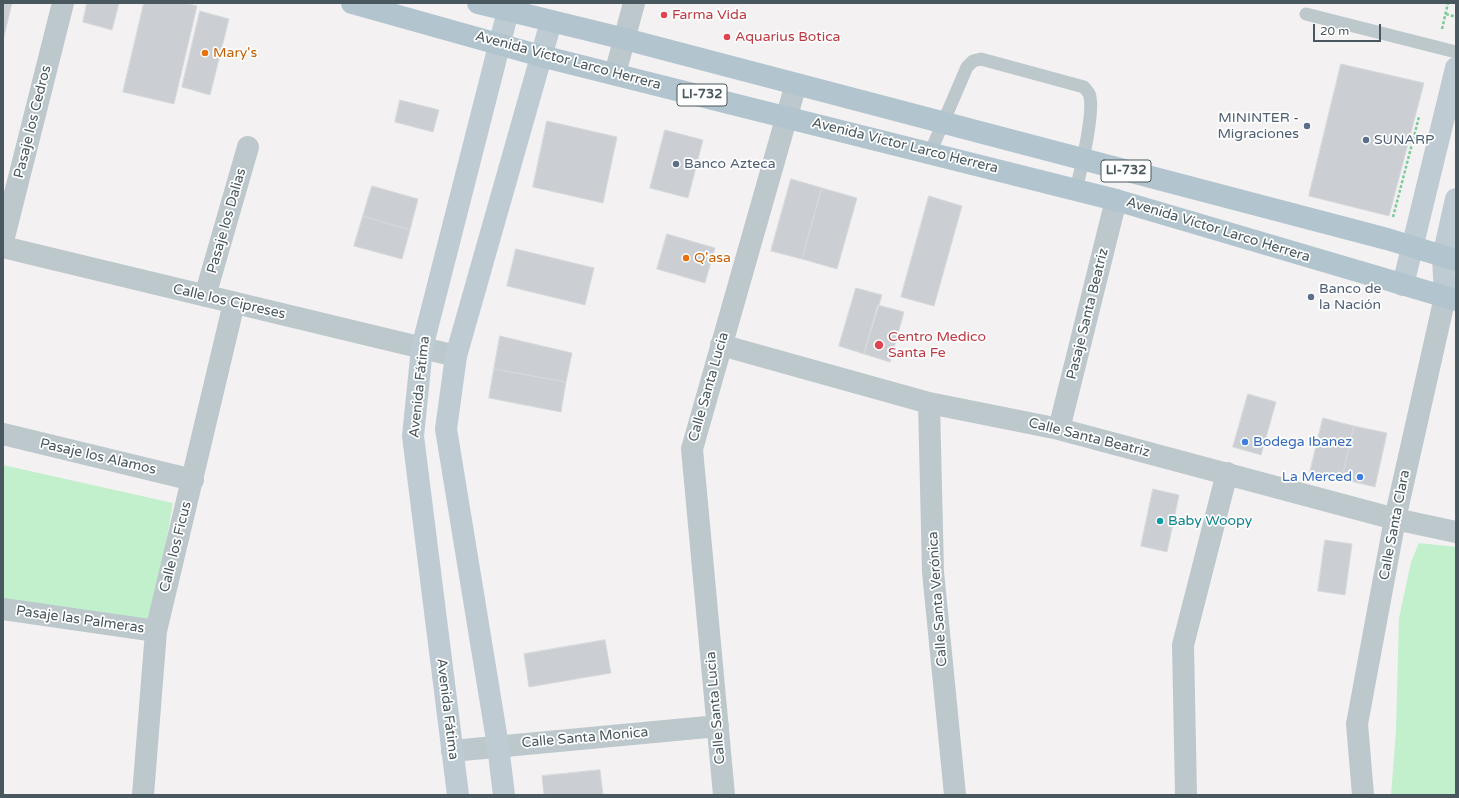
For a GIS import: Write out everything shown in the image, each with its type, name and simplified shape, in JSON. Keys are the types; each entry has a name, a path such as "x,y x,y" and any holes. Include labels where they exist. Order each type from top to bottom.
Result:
{"main road":[{"name":"Avenida Víctor Larco Herrera","path":"352,3 541,56 788,116 1116,200 1451,299"},
{"name":"LI-732","path":"478,3 625,39 942,122 1387,239 1450,258"},
{"name":"Avenida Fátima","path":"458,795 413,436 422,348 508,11"},
{"path":"504,795 498,746 446,429 456,356 552,22"},
{"path":"1403,285 1456,68"},
{"name":"Calle Santa Clara","path":"1451,299 1450,258 1456,198"}],"street":[{"name":"Pasaje los Cedros","path":"3,241 63,3"},
{"path":"615,74 634,3"},
{"name":"Calle Santa Lucia","path":"724,795 692,449 796,84"},
{"name":"Pasaje los Dalias","path":"206,296 248,147"},
{"name":"Pasaje Santa Beatriz","path":"1059,429 1116,200"},
{"name":"Calle los Cipreses","path":"3,247 456,356"},
{"name":"Calle Santa Clara","path":"1362,795 1357,724 1395,519 1451,299"},
{"name":"Calle los Ficus","path":"143,795 156,631 234,303"},
{"name":"Calle Santa Beatriz","path":"721,345 929,403 1059,429 1395,519 1456,532"},
{"name":"Calle Santa Verónica","path":"929,403 933,572 955,795"},
{"name":"Pasaje los Alamos","path":"3,434 193,480"},
{"path":"1186,795 1183,645 1227,473"},
{"name":"Pasaje las Palmeras","path":"3,609 156,631"},
{"name":"Calle Santa Monica","path":"452,751 718,726"}],"lane":[{"path":"1306,14 1456,52"},
{"path":"930,153 942,122 968,67 973,61 981,59 1084,87 1090,95 1091,105 1083,159 1076,190"}],"path":[{"path":"1437,47 1448,3"},
{"path":"1446,14 1456,17"},
{"path":"1387,239 1419,115"}],"green space":[{"path":"3,465 173,503 151,625 3,603"},
{"path":"1419,543 1456,547 1456,795 1391,795 1396,731 1399,618 1411,562"}],"building":[{"path":"3,3 12,3 3,41"},
{"path":"87,3 119,3 112,30 83,22"},
{"path":"144,3 185,3 197,6 174,104 123,92"},
{"name":"Mary's","path":"200,11 229,19 210,95 182,87"},
{"name":"SUNARP","path":"1341,64 1424,83 1389,216 1309,196"},
{"path":"400,100 439,110 433,132 395,122"},
{"path":"547,121 617,137 603,203 533,187"},
{"name":"Banco Azteca","path":"665,130 703,140 688,198 650,188"},
{"path":"791,179 822,188 802,259 771,251"},
{"path":"372,186 418,199 410,230 363,216"},
{"path":"822,188 857,198 837,269 802,259"},
{"path":"929,196 962,206 934,306 901,297"},
{"path":"363,216 410,230 402,259 354,246"},
{"name":"Q'asa","path":"667,234 715,248 705,283 657,269"},
{"path":"516,249 594,268 585,305 507,286"},
{"path":"856,288 882,295 864,354 839,346"},
{"path":"878,305 904,312 890,362 864,354"},
{"path":"500,336 572,353 566,382 494,369"},
{"path":"494,369 566,382 561,412 489,398"},
{"path":"1248,394 1276,402 1261,455 1233,447"},
{"path":"1323,418 1354,426 1342,479 1310,472"},
{"path":"1354,426 1387,433 1375,487 1342,479"},
{"name":"Baby Woopy","path":"1153,489 1179,495 1167,552 1141,546"},
{"path":"1325,540 1352,544 1345,595 1318,591"},
{"path":"605,640 611,673 529,687 524,654"},
{"path":"600,770 603,795 544,795 542,776"}],"place":[{"name":"Farma Vida","path":"664,15"},
{"name":"Aquarius Botica","path":"727,37"},
{"name":"Mary's","path":"205,53"},
{"name":"MININTER - Migraciones","path":"1307,126"},
{"name":"SUNARP","path":"1366,140"},
{"name":"Banco Azteca","path":"676,164"},
{"name":"Q'asa","path":"686,258"},
{"name":"Banco de la Nación","path":"1311,297"},
{"name":"Centro Medico Santa Fe","path":"879,345"},
{"name":"Bodega Ibanez","path":"1245,442"},
{"name":"La Merced","path":"1360,477"},
{"name":"Baby Woopy","path":"1160,521"}]}
